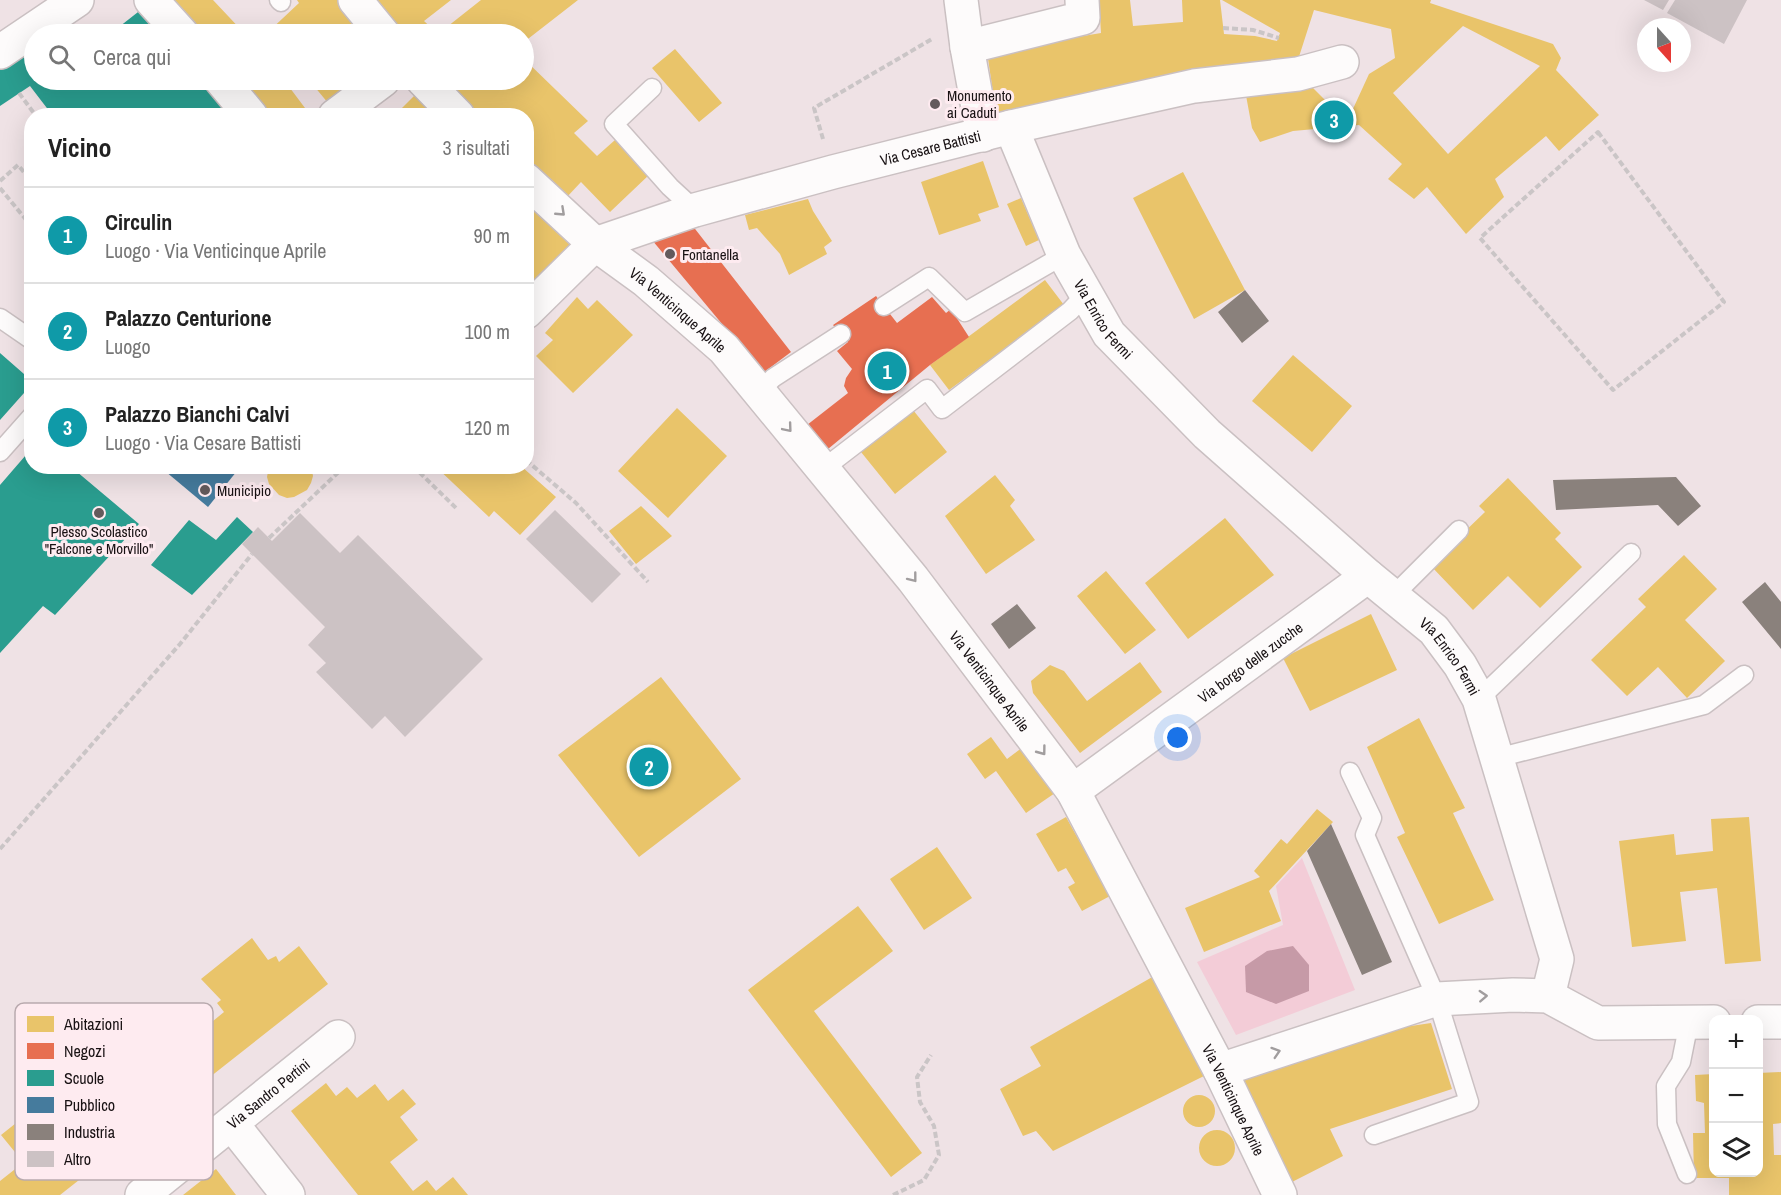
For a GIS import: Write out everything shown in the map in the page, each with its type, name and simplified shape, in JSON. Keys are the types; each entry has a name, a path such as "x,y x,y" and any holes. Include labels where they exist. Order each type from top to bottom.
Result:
{"street":[{"path":"40,24 77,0"},
{"path":"151,0 173,24"},
{"path":"355,0 375,24"},
{"path":"964,23 1083,18 1082,0"},
{"name":"Via Enrico Fermi","path":"964,23 997,131 1109,334 1207,434 1368,576 1434,630 1460,665 1479,699 1557,958 1548,996"},
{"path":"1,49 24,34"},
{"name":"Via Cesare Battisti","path":"595,244 695,210 833,172 997,131 1194,86 1298,74 1342,62"},
{"path":"229,90 244,108"},
{"path":"346,108 370,90"},
{"path":"433,90 450,108"},
{"name":"Via Venticinque Aprile","path":"534,187 595,244 646,281 724,349 913,579 1072,790 1220,1070 1280,1195"},
{"path":"534,304 595,244"},
{"name":"Via borgo delle zucche","path":"1072,790 1368,576"},
{"path":"1220,1070 1437,999 1513,995 1548,996 1598,1023 1701,1022"},
{"path":"1763,1022 1781,1022"},
{"name":"Via Sandro Pertini","path":"213,1139 338,1037"},
{"path":"232,1124 288,1195"},
{"name":"Via Sandro Pertini","path":"142,1195 161,1180"}],"lane":[{"path":"652,88 614,124 670,188 695,210"},
{"path":"884,306 929,277 965,312 1064,255"},
{"path":"823,469 927,389 942,409 1070,311 1086,294"},
{"path":"0,318 24,334"},
{"path":"759,392 773,378 841,334"},
{"path":"0,452 24,425"},
{"path":"1393,596 1459,530"},
{"path":"1479,699 1631,553"},
{"path":"1497,758 1704,705 1744,675"},
{"path":"1350,772 1372,818 1365,835 1437,999 1469,1102 1374,1135"},
{"path":"1687,1174 1667,1124 1666,1086 1701,1022"}],"path":[{"path":"833,172 814,108 964,23"},
{"path":"1223,28 1253,30 1279,38"},
{"path":"19,93 30,108"},
{"path":"1598,132 1724,302 1613,390 1480,238 1598,132"},
{"path":"0,182 18,165 24,172"},
{"path":"0,188 24,217"},
{"path":"534,467 576,503 648,582"},
{"path":"269,538 337,474"},
{"path":"421,474 456,508"},
{"path":"0,849 180,644 252,554"},
{"path":"893,1195 924,1180 939,1155 934,1126 920,1102 917,1077 931,1055"}],"shaded area":[{"path":"1302,858 1355,990 1236,1035 1197,962 1283,925 1276,886"},
{"path":"1293,946 1309,965 1309,991 1276,1004 1246,992 1245,966 1267,951"}],"building: Abitazioni":[{"path":"162,0 213,0 236,24 185,24"},
{"path":"297,0 343,0 359,24 277,24 299,3"},
{"path":"365,0 451,0 424,21 427,24 386,24"},
{"path":"481,0 578,0 534,34 534,24 451,24"},
{"path":"1099,0 1130,0 1133,26 1183,22 1182,0 1220,0 1224,34 1255,36 1277,41 1280,33 1222,0 1431,0 1430,3 1553,44 1561,58 1556,70 1599,115 1559,151 1546,136 1495,179 1504,197 1466,234 1427,187 1414,199 1388,179 1402,164 1359,125 1293,131 1260,142 1252,128 1245,90 1280,83 1313,88 1338,113 1352,111 1369,74 1395,58 1391,29 1314,10 1296,66 996,113 987,52 1101,33","holes":["1463,26 1540,66 1448,154 1393,93"]},
{"path":"675,49 722,103 699,122 652,68"},
{"path":"534,69 588,121 574,133 597,156 615,140 650,174 610,212 581,182 566,198 534,170 534,108 469,108 450,90 534,90"},
{"path":"242,90 292,90 305,108 256,108"},
{"path":"317,90 356,90 334,108"},
{"path":"417,93 430,108 402,108"},
{"path":"983,161 999,207 978,214 981,221 939,235 921,182"},
{"path":"1183,172 1245,290 1194,319 1133,198"},
{"path":"1021,198 1039,240 1026,246 1007,204"},
{"path":"808,199 832,241 824,247 827,254 789,275 780,254 757,228 749,230 745,215"},
{"path":"534,210 571,246 534,283"},
{"path":"1045,280 1064,305 949,390 930,365"},
{"path":"577,297 588,309 597,300 633,335 573,393 536,356 553,340 545,333"},
{"path":"1293,355 1352,406 1312,452 1252,401"},
{"path":"677,408 727,456 668,518 618,471"},
{"path":"913,410 947,452 895,494 861,452"},
{"path":"268,474 313,474 313,476 307,490 287,498 279,495 269,484"},
{"path":"443,474 530,474 556,497 520,535 494,511 489,517"},
{"path":"995,475 1015,500 1010,506 1035,540 986,574 945,516"},
{"path":"1508,478 1561,533 1555,539 1582,567 1540,608 1508,576 1473,610 1430,565 1485,512 1479,506"},
{"path":"641,506 672,536 636,564 609,531"},
{"path":"1225,518 1274,575 1188,639 1145,583"},
{"path":"1684,555 1717,589 1685,620 1725,661 1687,698 1658,667 1627,696 1591,660 1646,607 1638,599"},
{"path":"1106,571 1156,630 1125,654 1077,596"},
{"path":"1371,614 1397,670 1310,711 1283,658"},
{"path":"1140,662 1162,692 1080,753 1033,693 1031,681 1050,665 1064,671 1087,701"},
{"path":"661,677 741,779 639,857 558,755"},
{"path":"1419,718 1465,808 1453,813 1494,900 1439,924 1397,837 1405,833 1367,747"},
{"path":"991,737 1007,759 1023,747 1055,793 1026,813 996,771 985,779 967,754"},
{"path":"1317,809 1333,822 1269,891 1281,921 1204,952 1185,908 1260,877 1254,871 1281,839 1287,844"},
{"path":"1066,817 1110,896 1082,911 1068,887 1075,883 1066,868 1058,872 1036,834"},
{"path":"1749,817 1761,961 1725,964 1717,888 1680,892 1686,941 1632,947 1619,841 1674,834 1676,855 1713,851 1711,819"},
{"path":"937,847 972,898 924,930 890,879"},
{"path":"858,906 893,951 814,1011 922,1153 891,1177 748,990"},
{"path":"252,938 268,960 276,956 279,962 299,946 328,984 213,1075 213,1021 224,1012 217,1003 221,1000 201,979"},
{"path":"1154,976 1206,1075 1053,1151 1036,1131 1023,1136 1000,1089 1041,1066 1030,1047"},
{"path":"1406,1017 1411,1026 1431,1023 1452,1089 1330,1129 1343,1156 1292,1182 1235,1074"},
{"path":"1781,1072 1781,1123 1773,1124 1774,1155 1781,1155 1781,1195 1729,1195 1729,1178 1694,1178 1693,1133 1705,1133 1704,1103 1696,1101 1695,1075 1709,1074 1709,1177 1763,1177 1763,1073"},
{"path":"326,1083 336,1096 347,1087 357,1098 375,1084 388,1101 403,1089 416,1104 400,1117 418,1140 390,1162 413,1191 427,1180 436,1191 453,1177 468,1195 358,1195 291,1111"},
{"path":"1199,1095 1210,1100 1215,1111 1210,1122 1199,1127 1188,1122 1183,1111 1188,1100"},
{"path":"15,1124 15,1152 1,1135"},
{"path":"1217,1130 1230,1135 1235,1148 1230,1161 1217,1166 1204,1161 1199,1148 1204,1135"},
{"path":"15,1169 15,1180 79,1180 60,1195 0,1195 0,1181"},
{"path":"216,1169 236,1195 183,1195 202,1180 213,1180 213,1171"}],"building: Negozi":[{"path":"692,225 791,352 763,373 652,240"},
{"path":"876,296 897,323 932,297 946,313 951,309 969,337 930,365 828,449 807,425 848,393 844,386 852,369 837,351 848,342 833,325"}],"building: Scuole":[{"path":"147,5 162,24 123,24"},
{"path":"24,48 24,90 0,106 0,63"},
{"path":"33,90 214,90 230,108 47,108"},
{"path":"0,353 24,374 24,393 0,420"},
{"path":"24,457 24,474 80,474 139,524 55,615 43,606 0,653 0,485"},
{"path":"237,517 253,532 192,595 151,565 189,520 216,540"}],"building: Pubblico":[{"name":"Municipio","path":"169,474 235,474 208,507"}],"building: Industria":[{"path":"1245,290 1269,321 1242,343 1218,312"},
{"path":"1676,477 1701,506 1678,526 1658,505 1556,510 1553,480"},
{"path":"1765,582 1781,602 1781,649 1742,602"},
{"path":"1017,604 1036,628 1009,649 991,624"},
{"path":"1331,824 1392,962 1362,975 1307,851"}],"building: Altro":[{"path":"1644,0 1669,0 1663,10"},
{"path":"1675,0 1747,0 1724,44 1691,26 1691,18 1676,18 1667,13"},
{"path":"555,510 621,574 592,603 526,539"},
{"path":"300,513 340,553 358,535 483,659 405,737 385,716 372,729 316,672 326,663 308,645 325,627 242,544 258,527 272,541"}],"place":[{"name":"Monumento ai Caduti","path":"935,104"},
{"name":"Palazzo Bianchi Calvi","path":"1334,120"},
{"name":"Fontanella","path":"670,254"},
{"name":"Circulin","path":"887,371"},
{"name":"Municipio","path":"205,490"},
{"name":"Plesso Scolastico \"Falcone e Morvillo\"","path":"99,513"},
{"name":"Palazzo Centurione","path":"649,767"}]}
